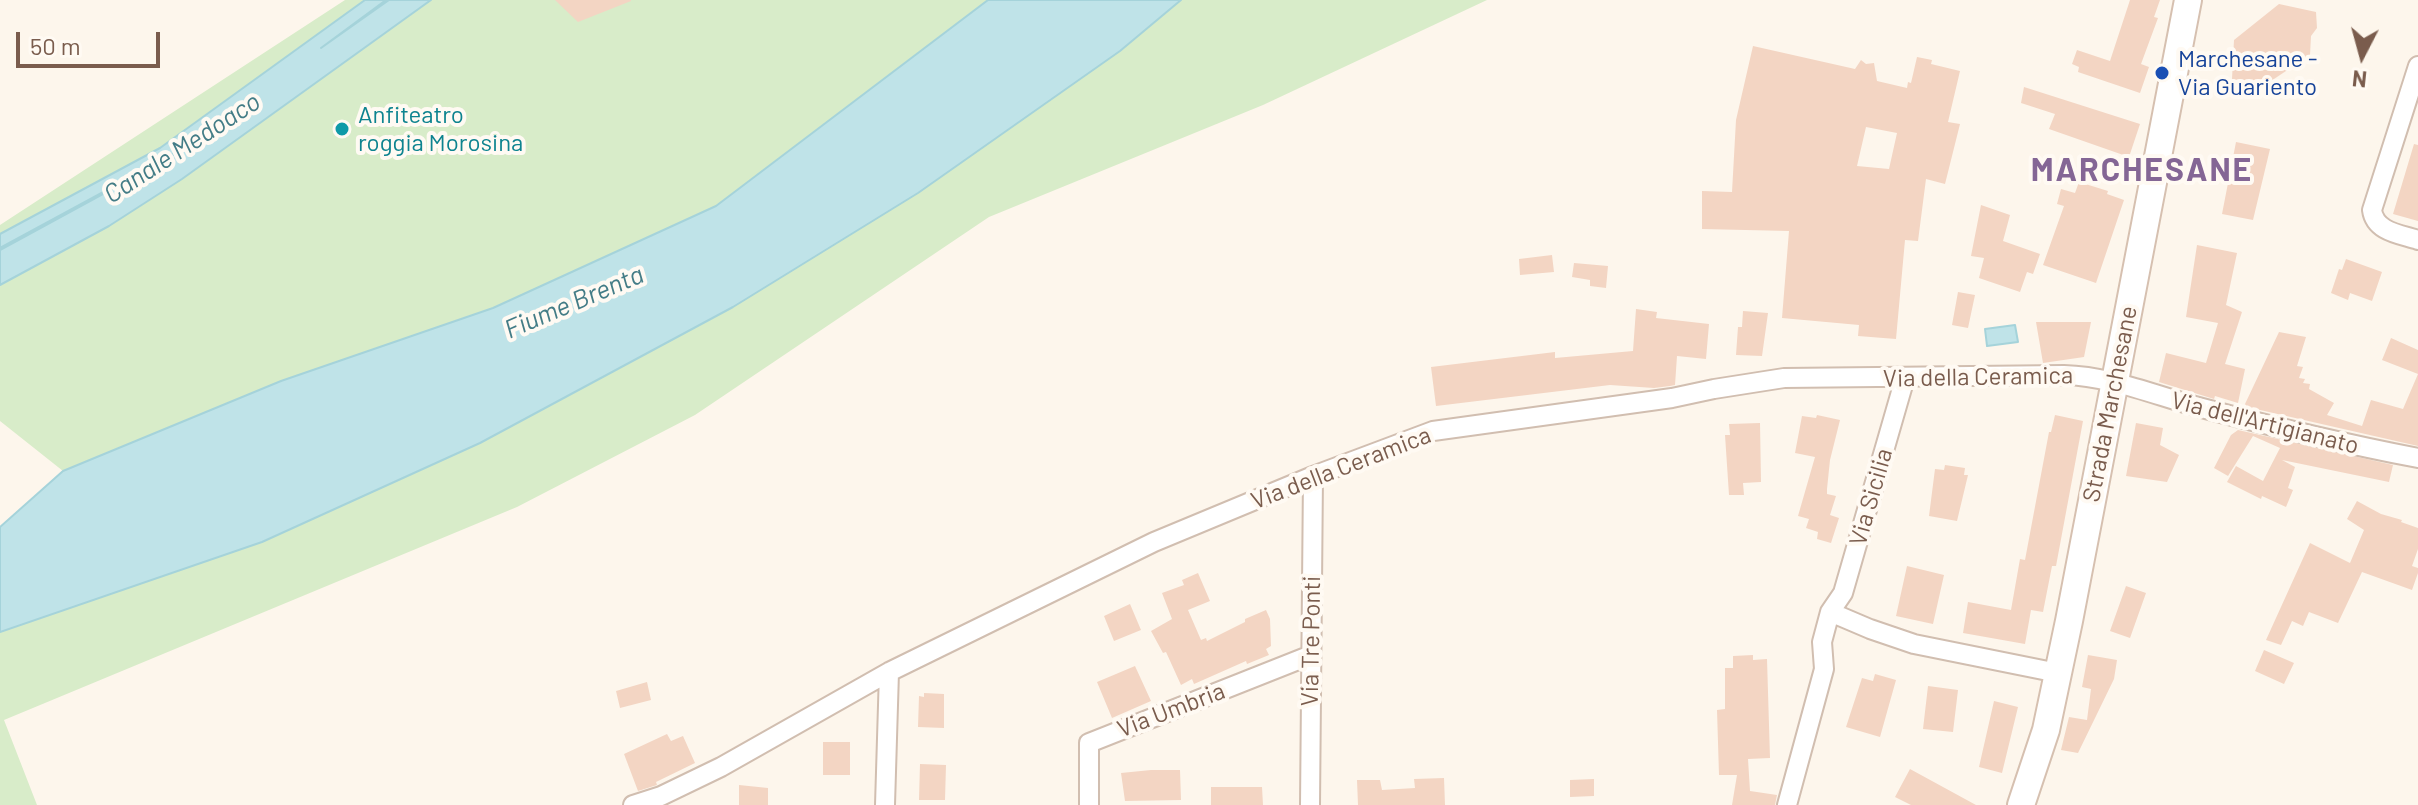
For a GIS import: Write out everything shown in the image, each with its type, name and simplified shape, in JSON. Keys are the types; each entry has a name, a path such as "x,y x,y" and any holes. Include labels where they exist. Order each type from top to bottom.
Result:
{"main road":[{"name":"Strada Marchesane","path":"2021,805 2046,730 2058,673 2188,0"}],"street":[{"path":"2418,66 2372,210 2376,223 2382,228 2418,240"},
{"name":"Via della Ceramica","path":"633,805 661,796 721,767 889,672 1154,542 1313,476 1433,431 1672,398 1784,378 2064,375 2114,382"},
{"name":"Via Sicilia","path":"1787,805 1824,669 1822,642 1830,612 1843,593 1905,378"},
{"name":"Via dell'Artigianato","path":"2114,382 2317,439 2418,458"},
{"name":"Via Tre Ponti","path":"1310,805 1313,476"},
{"path":"1830,612 1914,644 2058,673"},
{"name":"Via Umbria","path":"1089,805 1089,743 1311,655"},
{"path":"885,805 889,672"}],"green space":[{"path":"345,0 989,0 716,206 493,308 281,381 63,471 0,421 0,225"},
{"path":"1181,0 1487,0 1263,105 989,217 695,415 517,507 4,720 37,805 0,805 0,632 262,542 480,443 733,307 918,193 1120,51"}],"water":[{"name":"Canale Medoaco","path":"365,0 386,0 321,48 389,0 431,0 182,179 109,226 0,285 0,250 169,158 205,131 168,157 0,248 0,234 160,148"},
{"name":"Fiume Brenta","path":"988,0 1181,0 1120,51 918,193 733,307 480,443 262,542 0,632 0,527 63,471 281,381 493,308 716,206"},
{"path":"2015,325 2018,342 1987,346 1985,329"}],"building":[{"path":"555,0 631,0 631,1 578,22"},
{"path":"2130,0 2160,0 2154,17 2158,18 2141,64 2149,67 2140,93 2078,72 2079,67 2072,64 2077,50 2110,61"},
{"path":"2279,4 2316,12 2317,28 2311,36 2310,55 2265,85 2232,79 2234,40"},
{"path":"1753,46 1855,69 1861,60 1866,64 1874,63 1877,81 1907,88 1917,57 1960,71 1948,122 1960,124 1945,184 1926,179 1918,241 1905,240 1896,339 1858,336 1859,325 1782,318 1789,231 1702,229 1702,191 1732,192 1736,120","holes":["1866,127 1897,133 1889,169 1857,166"]},
{"path":"2024,87 2140,124 2129,157 2049,129 2055,114 2021,103"},
{"path":"2236,142 2270,149 2253,220 2222,214"},
{"path":"2414,144 2418,145 2418,221 2393,214"},
{"path":"2079,182 2108,191 2107,194 2124,200 2096,283 2043,265 2064,206 2057,204 2061,189 2075,193"},
{"path":"1981,205 2010,215 2003,241 2040,254 2033,274 2027,272 2020,292 1979,278 1984,258 1971,256"},
{"path":"2197,245 2237,253 2226,305 2242,312 2225,364 2245,369 2238,403 2159,382 2166,353 2206,363 2218,323 2186,317"},
{"path":"1552,255 1554,272 1520,275 1519,259"},
{"path":"2346,259 2382,272 2372,301 2350,293 2348,300 2331,293"},
{"path":"1574,263 1608,266 1606,288 1590,286 1590,280 1572,277"},
{"path":"1958,292 1975,295 1968,328 1952,325"},
{"path":"1636,309 1657,312 1656,318 1709,324 1706,359 1677,356 1675,385 1670,386 1610,385 1436,406 1431,367 1555,352 1555,358 1633,351"},
{"path":"1743,311 1768,313 1762,356 1736,355 1738,327 1742,327"},
{"path":"2036,322 2091,322 2084,357 2043,363"},
{"path":"2279,332 2306,337 2297,366 2303,367 2299,378 2305,379 2303,383 2310,384 2309,389 2334,403 2327,415 2362,426 2371,400 2403,409 2418,374 2418,446 2247,407 2245,404"},
{"path":"2391,338 2418,350 2418,374 2382,360"},
{"path":"1817,415 1840,420 1830,460 1827,489 1827,494 1836,496 1830,515 1839,518 1831,543 1817,539 1818,532 1806,528 1809,519 1798,516 1815,457 1795,453 1802,416 1816,418"},
{"path":"2055,415 2083,421 2056,566 2052,566 2043,612 2031,610 2025,644 1963,633 1968,602 2011,610 2020,559 2025,560 2049,432"},
{"path":"1760,423 1761,482 1743,483 1744,495 1729,495 1725,435 1730,435 1729,424"},
{"path":"2136,423 2163,428 2160,445 2179,455 2167,482 2126,476"},
{"path":"2238,430 2393,465 2389,482 2282,460 2295,467 2288,488 2293,490 2286,507 2262,496 2261,499 2227,482 2236,466 2263,481 2280,448 2253,436 2228,476 2214,468 2231,435"},
{"path":"1945,465 1965,468 1964,475 1968,475 1957,521 1929,516 1935,469 1944,470"},
{"path":"2357,501 2418,528 2418,549 2412,566 2418,568 2418,573 2412,590 2362,572 2338,623 2309,612 2303,626 2292,621 2281,645 2266,640 2310,543 2350,563 2364,530 2347,519"},
{"path":"1907,566 1944,575 1933,624 1896,616"},
{"path":"1198,573 1210,601 1188,610 1201,640 1206,638 1207,641 1266,610 1270,619 1271,646 1266,649 1269,655 1247,664 1246,661 1194,684 1192,679 1181,685 1166,652 1163,653 1151,631 1172,619 1162,593 1184,585 1182,580"},
{"path":"2126,586 2146,593 2130,638 2110,631"},
{"path":"1130,604 1141,630 1114,641 1104,616"},
{"path":"2264,650 2294,663 2284,684 2255,671"},
{"path":"1753,655 1753,660 1767,659 1770,758 1748,759 1750,791 1777,795 1775,805 1732,805 1737,775 1719,775 1717,710 1725,709 1725,668 1733,668 1733,656"},
{"path":"2088,655 2117,660 2114,679 2078,753 2061,750 2069,717 2087,720 2091,689 2082,687"},
{"path":"1135,666 1151,701 1112,718 1097,682"},
{"path":"1875,674 1896,680 1880,737 1846,727 1862,678 1873,681"},
{"path":"647,682 651,700 620,708 616,691"},
{"path":"1928,686 1958,690 1953,732 1923,729"},
{"path":"924,693 944,694 944,728 918,727 919,696 924,697"},
{"path":"1994,701 2018,707 2002,773 1979,767"},
{"path":"667,734 671,741 683,736 695,763 656,782 657,785 638,791 624,754"},
{"path":"823,742 850,742 850,775 823,775"},
{"path":"920,764 946,765 945,800 919,800"},
{"path":"1910,769 1976,805 1911,805 1895,797"},
{"path":"1180,770 1181,800 1125,801 1121,773"},
{"path":"1444,778 1445,805 1358,805 1357,780 1380,780 1382,790 1415,788 1414,779"},
{"path":"1594,779 1594,796 1570,797 1570,780"},
{"path":"739,785 768,788 768,805 739,805"},
{"path":"1211,787 1262,787 1263,805 1211,805"}],"place":[{"name":"Marchesane - Via Guariento","path":"2162,73"},
{"name":"Anfiteatro roggia Morosina","path":"342,129"}],"district":[{"name":"MARCHESANE","path":"2142,170"}]}
